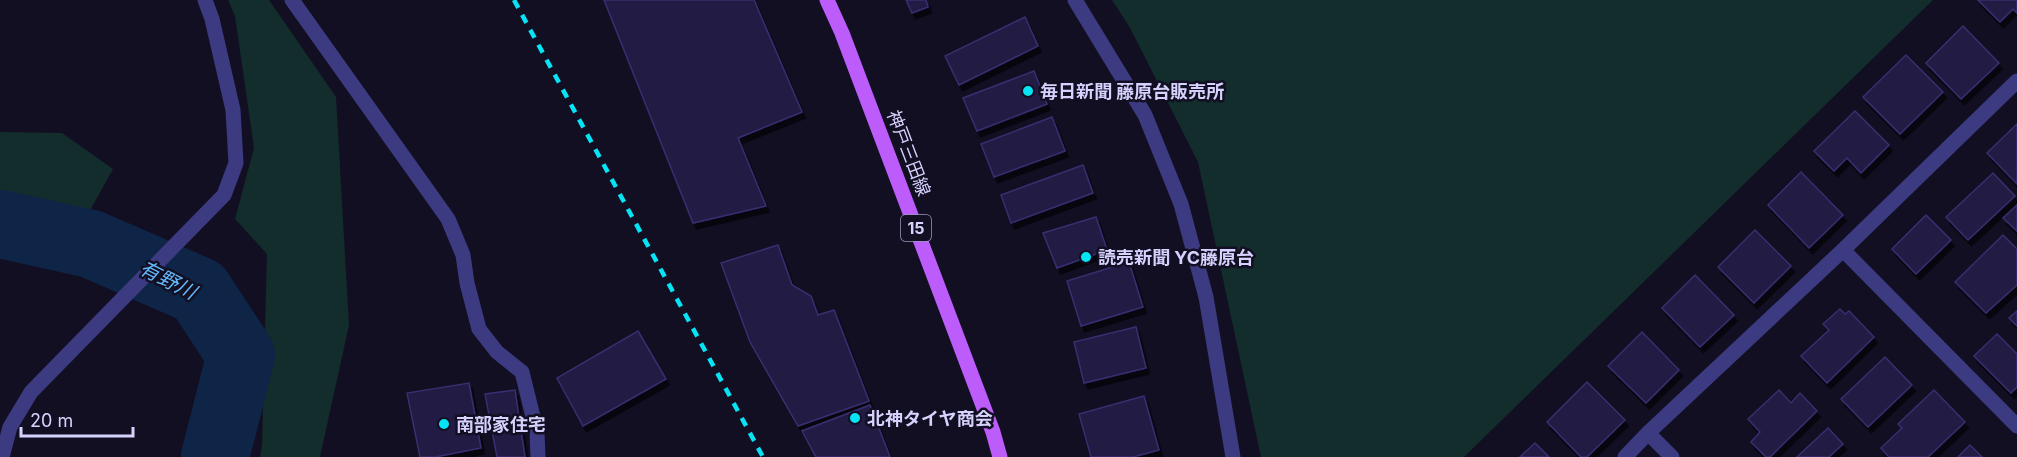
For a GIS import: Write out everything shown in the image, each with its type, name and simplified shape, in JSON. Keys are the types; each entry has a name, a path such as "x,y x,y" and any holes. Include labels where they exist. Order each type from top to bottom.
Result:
{"main road":[{"name":"神戸三田線","path":"827,0 843,33 993,432 1000,457"}],"street":[{"path":"2,457 10,428 31,392 224,195 236,163 234,110 212,19 205,0"},
{"path":"292,0 448,219 463,255 467,283 479,329 497,352 522,372 537,433 538,457"},
{"path":"1075,0 1145,115 1180,204 1206,297 1233,457"},
{"path":"1625,457 2017,81"},
{"path":"1843,250 2017,426"},
{"path":"1648,433 1672,457"}],"green space":[{"path":"228,0 269,0 336,97 349,325 320,457 260,457 267,254 235,219 254,148 235,16"},
{"path":"1112,0 1933,0 1464,457 1261,457 1198,162 1129,26"},
{"path":"0,132 62,133 113,169 89,212 49,215 0,208"}],"building":[{"path":"604,0 754,0 802,112 738,138 766,206 693,223"},
{"path":"906,0 926,0 928,7 912,13"},
{"path":"1978,0 2017,0 2017,13 2013,9 2000,22"},
{"path":"1025,17 1038,46 959,85 945,56"},
{"path":"1963,26 1999,63 1961,99 1926,63"},
{"path":"1906,55 1943,92 1900,134 1863,97"},
{"path":"1034,71 1047,104 977,131 963,98"},
{"path":"1855,111 1889,145 1861,173 1847,158 1834,171 1814,151"},
{"path":"1052,117 1065,151 994,177 981,144"},
{"path":"2017,124 2017,184 1987,153"},
{"path":"1083,165 1093,193 1011,223 1001,195"},
{"path":"1801,172 1843,215 1809,248 1768,205"},
{"path":"1993,173 2015,196 1968,240 1946,217"},
{"path":"2017,205 2017,231 2003,218"},
{"path":"1926,215 1951,240 1916,274 1892,249"},
{"path":"1096,217 1107,250 1057,268 1043,233"},
{"path":"1755,230 1791,266 1754,303 1718,267"},
{"path":"2003,235 2017,249 2017,285 1986,313 1955,282"},
{"path":"778,245 792,285 811,296 818,315 834,310 869,401 798,426 750,342 721,263"},
{"path":"1129,262 1143,307 1081,326 1067,281"},
{"path":"1695,275 1734,315 1700,347 1662,308"},
{"path":"1840,309 1845,314 1849,311 1874,337 1827,383 1801,356 1829,330 1823,324"},
{"path":"2017,311 2017,326 2009,318"},
{"path":"1136,327 1146,368 1084,383 1074,342"},
{"path":"638,331 666,379 583,426 557,378"},
{"path":"1642,332 1679,370 1646,403 1608,366"},
{"path":"1997,334 2017,354 2017,387 2011,393 1974,356"},
{"path":"1885,357 1912,385 1868,427 1841,399"},
{"path":"1587,382 1625,420 1587,457 1581,457 1547,422"},
{"path":"469,383 481,448 435,457 420,457 407,393"},
{"path":"515,390 525,457 497,457 485,394"},
{"path":"1779,390 1791,403 1800,393 1817,411 1770,457 1766,457 1751,442 1760,432 1748,419"},
{"path":"1934,390 1965,422 1928,457 1889,457 1881,448 1902,428 1898,424"},
{"path":"1144,396 1159,450 1133,457 1091,457 1079,414"},
{"name":"北神タイヤ商会","path":"870,405 890,457 816,457 802,431"},
{"path":"1828,428 1843,444 1829,457 1797,457"},
{"path":"1535,443 1549,457 1520,457"},
{"path":"1970,445 1982,457 1958,457"}],"waterway":[{"name":"有野川","path":"0,224 91,244 199,291 241,355 215,457"}],"railway":[{"path":"514,0 763,457"}],"place":[{"name":"毎日新聞 藤原台販売所","path":"1028,91"},
{"name":"読売新聞 YC藤原台","path":"1086,257"},
{"name":"北神タイヤ商会","path":"855,418"},
{"name":"南部家住宅","path":"444,424"}]}
